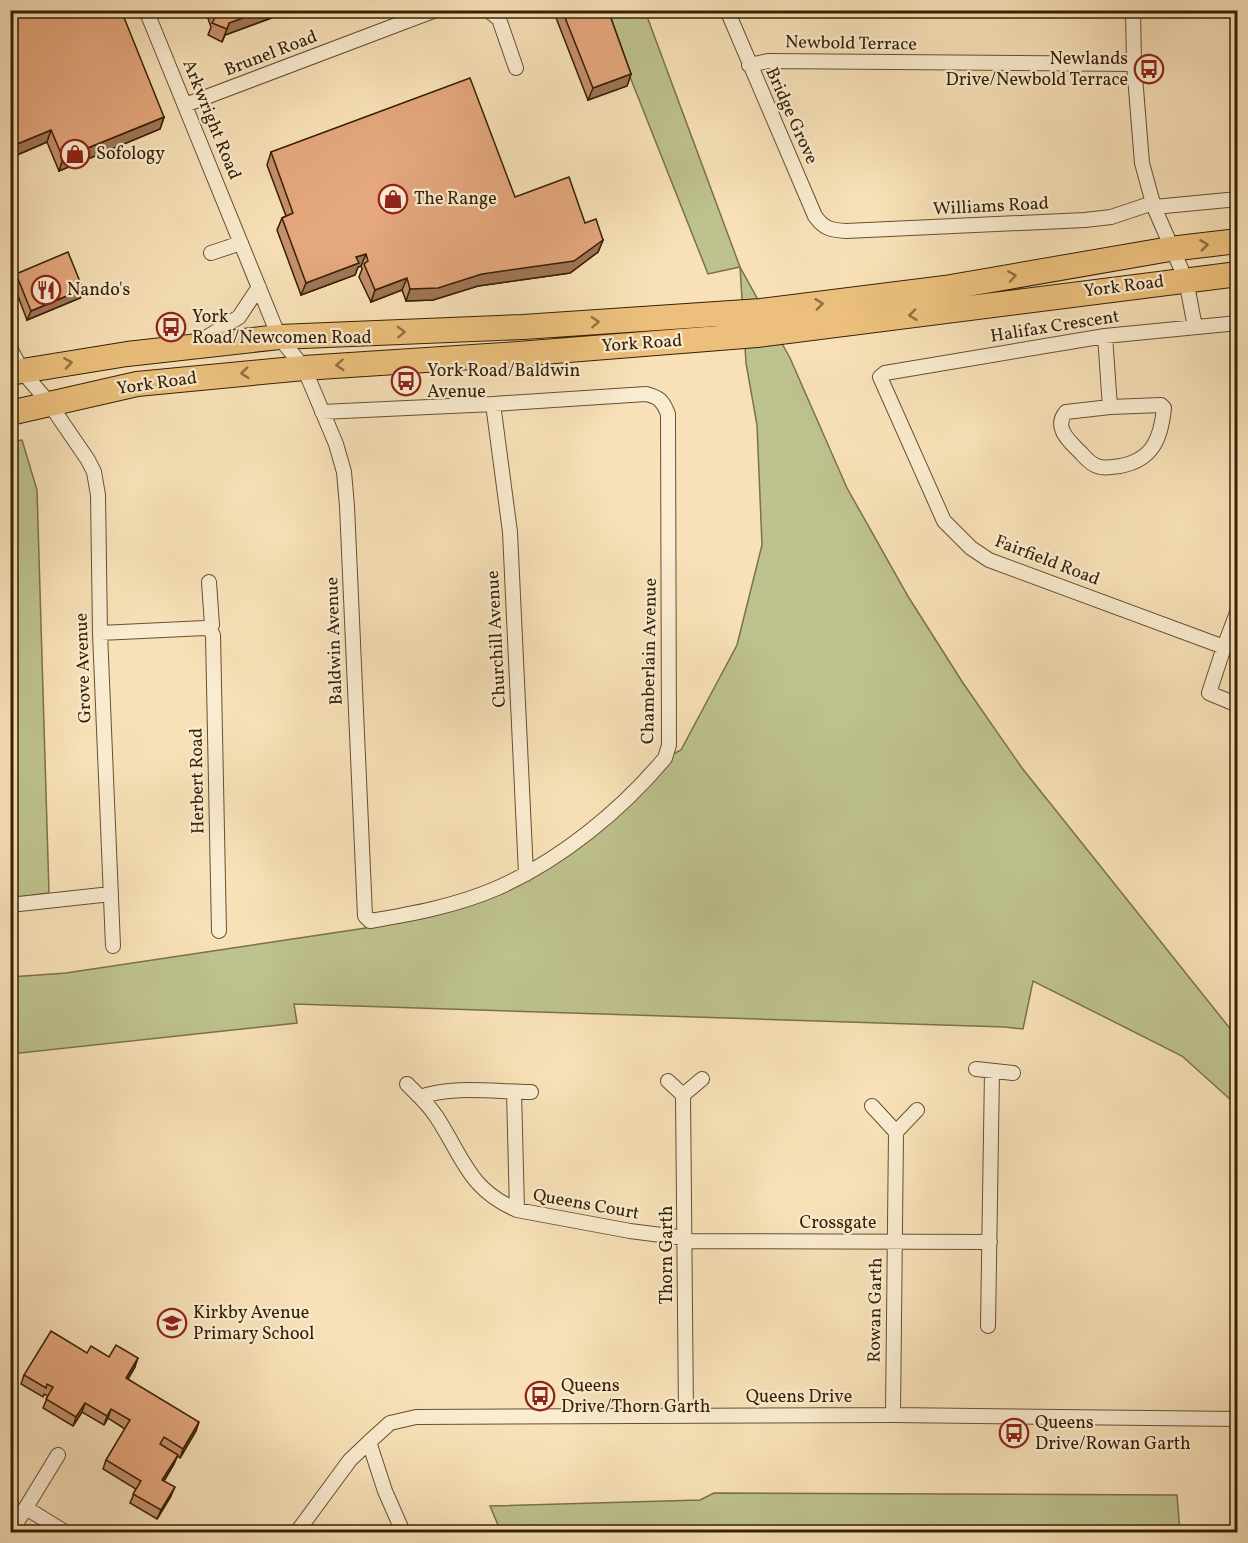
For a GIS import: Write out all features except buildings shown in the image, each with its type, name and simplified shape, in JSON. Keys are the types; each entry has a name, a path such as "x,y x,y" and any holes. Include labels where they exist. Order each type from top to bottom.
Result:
{"highway":[{"name":"York Road","path":"16,372 126,354 279,337 523,327 725,315 945,288 1170,249 1238,241"},
{"name":"York Road","path":"10,413 137,384 303,368 772,334 1238,274"}],"street":[{"name":"Arkwright Road","path":"147,10 279,337 303,368"},
{"name":"Brunel Road","path":"185,105 436,10"},
{"path":"488,10 499,19 516,68"},
{"name":"Bridge Grove","path":"727,10 815,216 821,225 829,230"},
{"path":"1133,10 1134,64 1142,163 1153,205 1185,280 1195,327"},
{"name":"Newbold Terrace","path":"749,65 768,61 1134,64"},
{"name":"Williams Road","path":"829,230 1085,220 1111,217 1153,205 1238,199"},
{"path":"211,253 241,243"},
{"path":"191,346 239,317 259,286"},
{"name":"Halifax Crescent","path":"880,377 885,373 1105,336 1238,323"},
{"path":"1105,336 1110,407"},
{"name":"Grove Avenue","path":"10,348 16,372 49,403 94,472 98,495 100,633 113,946"},
{"name":"Baldwin Avenue","path":"303,368 336,444 344,472 364,916 367,920"},
{"name":"Fairfield Road","path":"880,377 944,521 971,548 989,560 1224,647"},
{"name":"Chamberlain Avenue","path":"367,920 422,912 465,900 526,874 559,854 594,828 655,770 664,758 669,745 669,448 668,414 664,404 659,398 646,394 493,404"},
{"path":"322,412 493,404"},
{"name":"Churchill Avenue","path":"493,404 510,532 526,874"},
{"path":"1161,405 1164,408 1162,428 1158,439 1143,458 1135,463 1100,467 1092,464 1065,437 1061,429 1066,412 1110,407 1161,405"},
{"name":"Herbert Road","path":"209,582 212,625 210,630 213,635 219,931"},
{"path":"1238,610 1209,693 1238,705"},
{"path":"100,633 205,628 210,630"},
{"path":"10,905 111,894"},
{"path":"976,1069 1013,1073"},
{"path":"988,1326 992,1071"},
{"path":"668,1081 683,1095 702,1079"},
{"name":"Queens Court","path":"407,1084 435,1115 468,1173 485,1193 502,1204 517,1210 686,1240"},
{"path":"420,1097 434,1092 452,1091 531,1092"},
{"name":"Queens Court","path":"514,1092 517,1210"},
{"name":"Thorn Garth","path":"683,1095 686,1415"},
{"path":"873,1106 896,1132 917,1110"},
{"name":"Rowan Garth","path":"893,1415 896,1132"},
{"name":"Crossgate","path":"686,1240 990,1242"},
{"name":"Queens Drive","path":"297,1533 350,1460 390,1423 416,1416 893,1415 1238,1419"},
{"path":"369,1442 385,1491 403,1533"},
{"path":"11,1533 58,1455"},
{"path":"26,1508 65,1533"}],"green space":[{"path":"604,11 645,11 740,267 708,274"},
{"path":"740,267 790,358 847,488 909,598 963,683 1022,768 1232,1031 1237,1016 1237,1244 1232,1101 1182,1056 1033,981 1023,1029 294,1004 297,1023 11,1054 11,977 66,973 366,928 526,874 559,854 665,758 681,750 737,645 762,545 757,425 746,363"},
{"path":"22,440 37,490 49,893 11,898 10,442"},
{"path":"714,1493 1177,1495 1180,1532 501,1532 490,1506 700,1500"}],"place":[{"name":"Newlands Drive/Newbold Terrace","path":"1149,69"},
{"name":"Sofology","path":"75,154"},
{"name":"The Range","path":"393,199"},
{"name":"Nando's","path":"46,290"},
{"name":"York Road/Newcomen Road","path":"171,327"},
{"name":"York Road/Baldwin Avenue","path":"406,381"},
{"name":"Kirkby Avenue Primary School","path":"172,1323"},
{"name":"Queens Drive/Thorn Garth","path":"540,1396"},
{"name":"Queens Drive/Rowan Garth","path":"1014,1433"}]}
